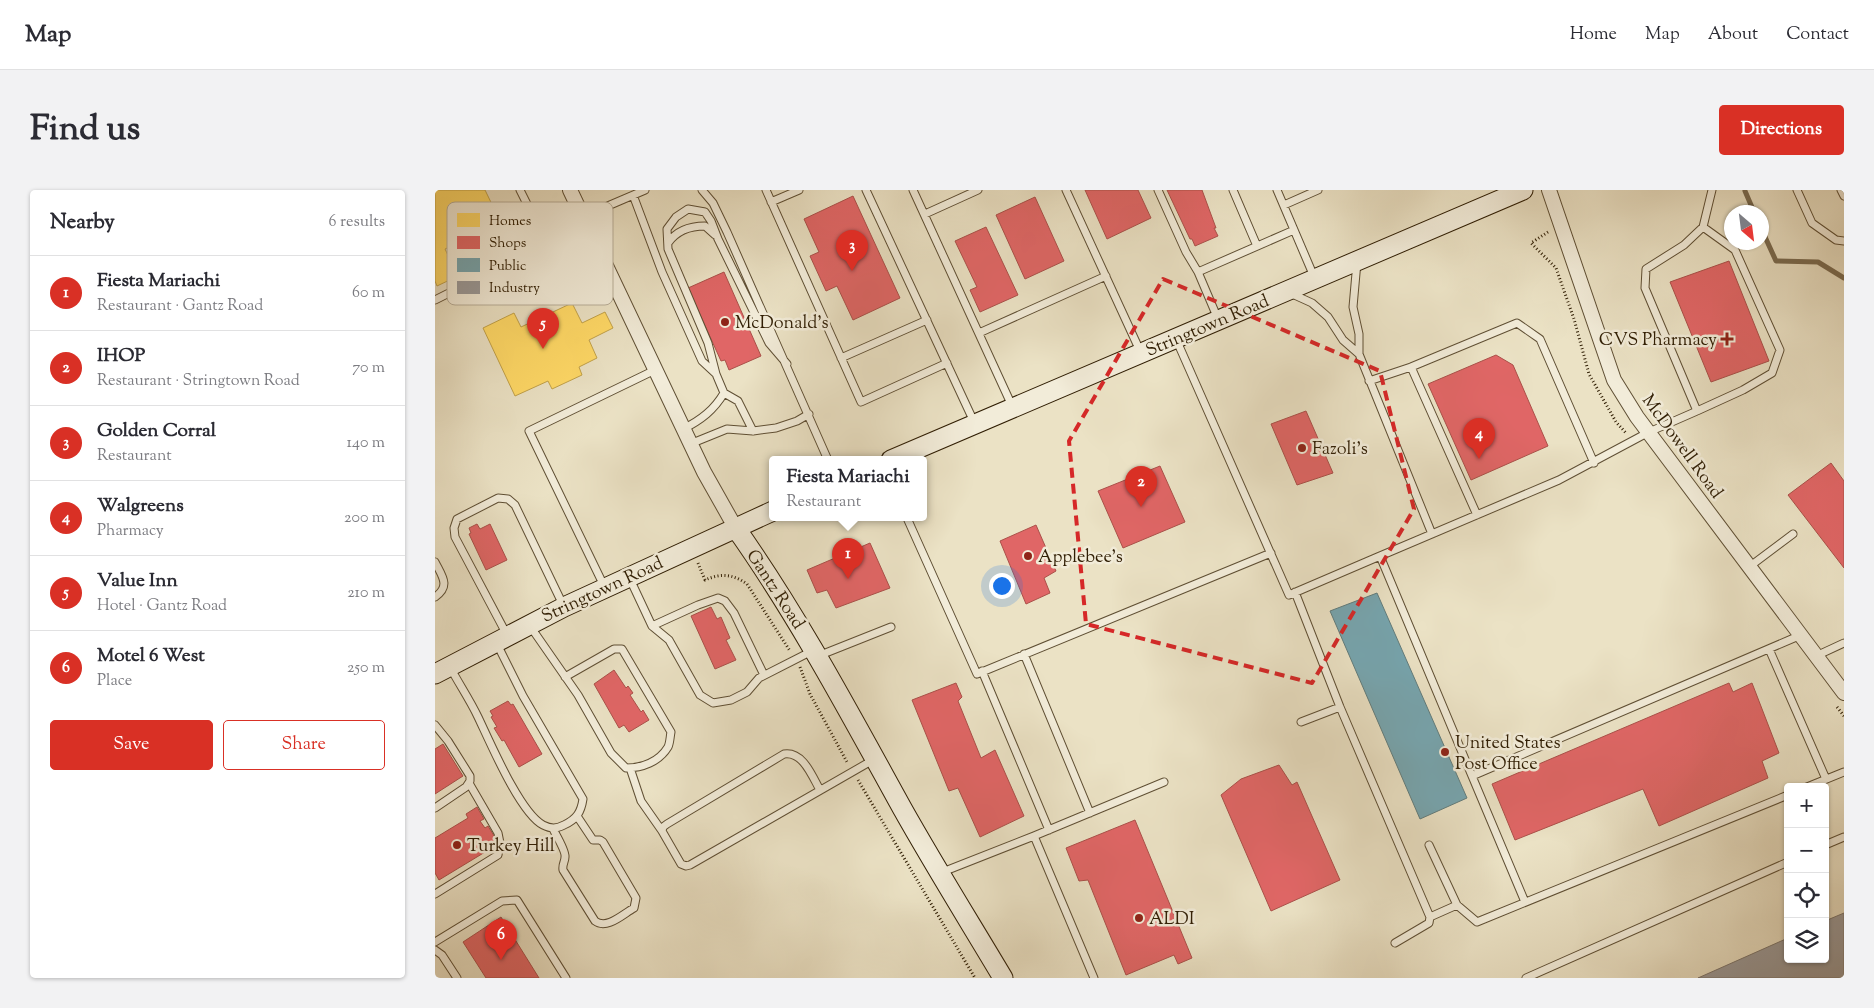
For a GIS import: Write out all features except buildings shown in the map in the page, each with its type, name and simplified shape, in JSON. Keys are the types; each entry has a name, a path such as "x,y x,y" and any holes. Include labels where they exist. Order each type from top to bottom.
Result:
{"main road":[{"name":"Stringtown Road","path":"900,456 1523,190"},
{"name":"Stringtown Road","path":"442,670 528,624 769,512"},
{"name":"Gantz Road","path":"735,527 762,566 816,653 940,873 1003,978"}],"street":[{"name":"Gantz Road","path":"570,190 576,202"},
{"name":"McDowell Road","path":"1549,190 1614,380 1637,417 1844,693"},
{"name":"Gantz Road","path":"613,281 690,444 735,527"}],"lane":[{"path":"519,190 526,202"},
{"path":"613,205 645,190"},
{"path":"702,190 713,203 787,364 826,456"},
{"path":"765,190 861,402 947,363"},
{"path":"771,202 799,190"},
{"path":"866,190 975,424"},
{"path":"913,190 1013,408"},
{"path":"925,214 978,190"},
{"path":"1066,190 1142,353"},
{"path":"1158,190 1219,320"},
{"path":"1233,190 1257,246"},
{"path":"1277,190 1315,279"},
{"path":"1283,205 1318,190"},
{"path":"1697,411 1645,288 1646,269 1684,245 1703,227 1712,190"},
{"path":"1797,190 1813,223 1836,240 1844,241"},
{"path":"1841,190 1844,196"},
{"path":"633,195 662,272 702,361 716,374"},
{"path":"753,431 738,401 724,392 716,374 708,343 668,249 667,229 675,217 688,210 705,212 711,220 718,239 769,343 787,364"},
{"path":"668,244 672,237 681,230 695,226 705,226 718,239"},
{"path":"1175,339 1289,595 1559,480 1649,432 1743,390 1772,373 1780,350 1735,250 1703,227"},
{"path":"1198,272 1294,230"},
{"path":"1357,261 1353,308 1359,334 1359,354 1432,534"},
{"path":"979,333 1106,276"},
{"path":"1287,291 1311,303 1327,317 1343,340 1359,354"},
{"path":"435,300 447,294"},
{"path":"841,358 927,320"},
{"path":"1369,381 1411,367 1517,322 1540,339 1594,462"},
{"path":"1411,367 1477,515"},
{"path":"605,588 529,431 655,370"},
{"path":"683,429 700,420 717,405 724,392"},
{"path":"690,444 727,430 753,431 776,428 797,421 809,414"},
{"path":"553,829 569,822 581,812 583,799 523,696 501,638 455,537 454,528 457,519 498,498 509,499 515,505 564,607"},
{"path":"908,521 977,674 1271,553"},
{"path":"1749,566 1793,534"},
{"path":"1380,556 1525,902"},
{"path":"435,562 444,581 444,588 435,597"},
{"path":"629,577 652,626 669,640 699,695 713,703 731,700 747,692 759,678 795,659 891,627"},
{"path":"1295,592 1340,707 1430,918 1429,923 1395,942"},
{"path":"652,626 718,598 725,601 734,614 764,675"},
{"path":"528,624 565,676 578,694 611,753 626,768 640,767 657,759 669,746 671,732 622,649 614,650 565,676"},
{"path":"1472,776 1801,635"},
{"path":"1816,656 1844,643"},
{"path":"1769,649 1826,779"},
{"path":"1024,654 1089,813"},
{"path":"442,670 477,716 513,788 541,824 553,829 565,853 562,864 563,870 595,921 600,924 606,924 634,908 636,898 603,842 593,840 589,836 577,816"},
{"path":"982,672 1049,830"},
{"path":"1301,722 1340,707"},
{"path":"435,808 465,788 469,783 470,776 437,730"},
{"path":"663,832 663,827 667,824 784,754 796,755 804,763 820,790"},
{"path":"630,768 641,801 663,832 681,864 686,866 875,758"},
{"path":"1816,783 1844,772"},
{"path":"940,873 1165,782"},
{"path":"435,894 498,855 500,843 498,833 469,783"},
{"path":"1429,845 1457,904 1477,922 1784,797"},
{"path":"1034,836 1094,978"},
{"path":"1829,843 1844,837"},
{"path":"1526,978 1784,864"},
{"path":"435,942 502,901 517,900 566,978"},
{"path":"1430,918 1457,904"},
{"path":"435,950 442,955 457,978"}],"path":[{"path":"691,547 705,580 724,575 740,579 747,584 803,672 810,694 853,771 975,978"}],"highlighted area":[{"path":"1163,279 1380,371 1414,509 1312,683 1086,624 1069,441"}],"waterway":[{"path":"1745,191 1751,205"},
{"path":"1769,246 1776,261 1818,262 1844,278"}],"place":[{"name":"Golden Corral","path":"852,271"},
{"name":"McDonald's","path":"725,322"},
{"name":"CVS Pharmacy","path":"1727,339"},
{"name":"Value Inn","path":"543,349"},
{"name":"Fazoli's","path":"1302,448"},
{"name":"Walgreens","path":"1479,459"},
{"name":"IHOP","path":"1141,507"},
{"name":"Applebee's","path":"1028,556"},
{"name":"Fiesta Mariachi","path":"848,579"},
{"name":"United States Post Office","path":"1445,752"},
{"name":"Turkey Hill","path":"457,845"},
{"name":"ALDI","path":"1139,918"},
{"name":"Motel 6 West","path":"501,960"}]}
